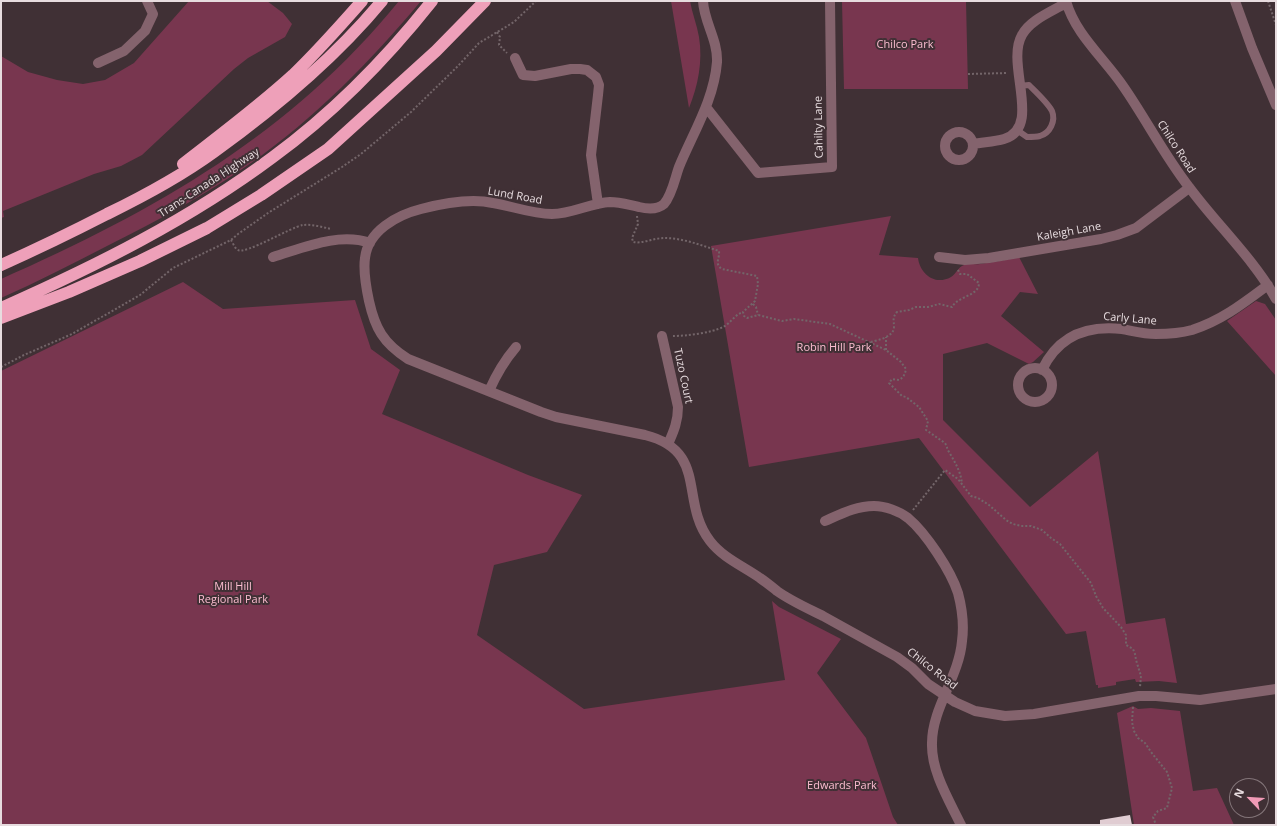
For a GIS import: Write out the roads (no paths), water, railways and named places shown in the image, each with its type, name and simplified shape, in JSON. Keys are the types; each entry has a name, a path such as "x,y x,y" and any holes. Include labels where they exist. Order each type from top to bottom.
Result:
{"highway":[{"path":"140,198 243,117 293,74 362,1"},
{"path":"1,265 140,198 214,152 296,89 339,49 382,1"},
{"name":"Trans-Canada Highway","path":"1,308 85,269 150,236 225,191 274,157 314,125 384,58 432,1"},
{"path":"1,318 69,292 140,261 207,228 261,195 328,149 436,51 485,1"}],"street":[{"path":"98,63 124,51 145,31 153,14 147,1"},
{"name":"Lund Road","path":"668,444 658,438 556,417 541,412 398,353 380,334 374,321 364,270 365,256 370,243 385,225 401,216 441,205 462,202 491,202 551,214 566,213 609,202 620,202 650,209 657,208 664,204 669,196 686,150 706,106 717,61 715,42 703,7 703,1"},
{"name":"Cahilty Lane","path":"706,106 758,173 832,167 830,1"},
{"path":"1235,1 1252,48 1276,105"},
{"path":"973,144 1003,139 1012,135 1017,130 1022,122 1023,111 1019,86 1017,46 1022,35 1030,25 1066,2"},
{"name":"Chilco Road","path":"1066,2 1076,23 1087,40 1124,86 1169,160 1189,188 1254,266 1276,299"},
{"path":"515,58 523,75 535,76 580,69 587,70 596,77 599,85 591,155 594,188 598,204"},
{"name":"Kaleigh Lane","path":"939,257 965,260 989,258 1117,235 1136,228 1189,188"},
{"path":"273,257 317,243 342,240 362,240 370,243"},
{"name":"Carly Lane","path":"1042,370 1048,357 1056,347 1070,337 1084,331 1098,328 1112,328 1157,334 1191,330 1226,315 1268,285"},
{"name":"Tuzo Court","path":"662,336 678,408 676,424 668,444"},
{"path":"489,391 504,362 516,347"},
{"name":"Chilco Road","path":"668,444 679,453 687,466 696,514 702,530 718,550 778,592 897,657 912,668 928,684 945,696 975,711 1005,716 1040,713 1139,696 1200,700 1276,689"},
{"path":"825,521 855,508 875,506 892,509 907,518 925,537 947,568 958,593 962,618 962,641 958,663 935,720 932,742 933,760 939,777 961,825"}],"lane":[{"path":"1017,130 1028,137 1040,136 1046,133 1053,122 1051,110 1029,85 1019,86"}],"park label":[{"name":"Chilco Park","path":"905,45"},
{"name":"Robin Hill Park","path":"834,348"},
{"name":"Mill Hill Regional Park","path":"233,593"},
{"name":"Edwards Park","path":"842,786"}]}
